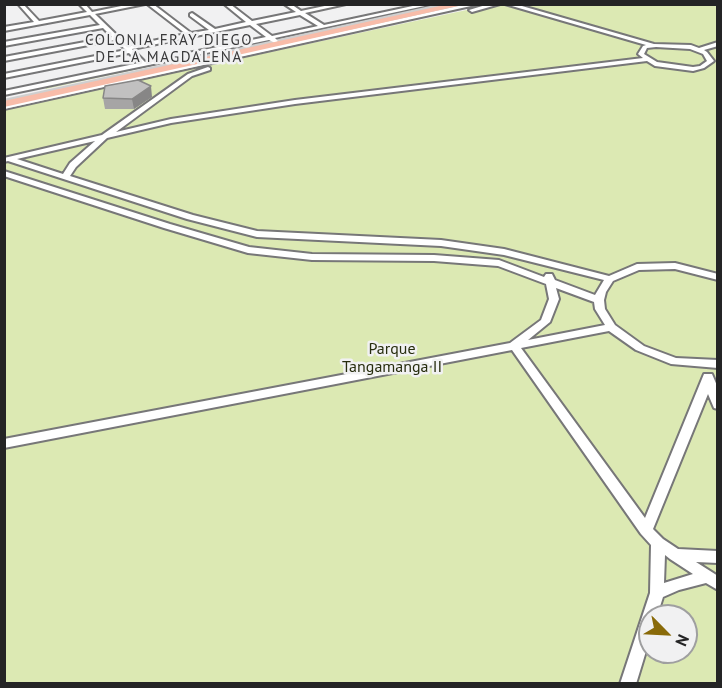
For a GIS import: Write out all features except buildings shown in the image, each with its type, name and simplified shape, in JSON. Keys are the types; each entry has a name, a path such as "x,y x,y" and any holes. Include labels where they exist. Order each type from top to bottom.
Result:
{"main road":[{"path":"275,41 449,4"},
{"path":"416,12 471,5"},
{"path":"4,99 382,20"},
{"path":"286,34 305,35"},
{"path":"4,106 44,90"}],"street":[{"path":"20,4 38,23"},
{"path":"81,4 145,65"},
{"path":"4,29 143,4"},
{"path":"149,4 190,35"},
{"path":"226,4 275,41 286,34 382,20"},
{"path":"286,4 324,27"},
{"path":"402,4 416,12 432,4"},
{"path":"65,177 74,165 104,137 202,70 498,4"},
{"path":"6,159 171,121 295,102 645,60 663,67 693,69 702,67 711,61 710,57 699,50 674,44 652,45 507,4"},
{"path":"4,76 213,30 344,5"},
{"path":"4,106 232,51 382,20 471,5"},
{"path":"192,15 213,30"},
{"path":"4,44 103,26"},
{"path":"225,37 232,51"},
{"path":"4,59 116,38"},
{"path":"699,50 717,44"},
{"path":"645,60 642,50 652,45"},
{"path":"4,93 44,90 145,65 232,51"},
{"path":"6,159 190,217 257,234 441,243 504,252 610,279"},
{"path":"4,173 248,250 312,257 434,258 499,263 549,279 599,300"},
{"path":"514,345 545,322 554,300 549,279 549,264"},
{"path":"646,530 708,381 712,364 659,356 640,348 611,327 600,309 601,292 610,279 626,270 655,265 675,266 717,277"},
{"path":"4,444 611,327"},
{"path":"514,345 646,530 658,543 712,580"},
{"path":"708,381 717,405"},
{"path":"628,684 657,593 658,543"},
{"path":"674,555 717,557"},
{"path":"657,593 677,584 712,580"}],"green space":[{"name":"Parque Tangamanga II","path":"490,5 717,5 717,683 5,683 4,109"},
{"path":"224,48 226,50 46,89 44,86"}],"district":[{"name":"COLONIA FRAY DIEGO DE LA MAGDALENA","path":"169,50"}]}
